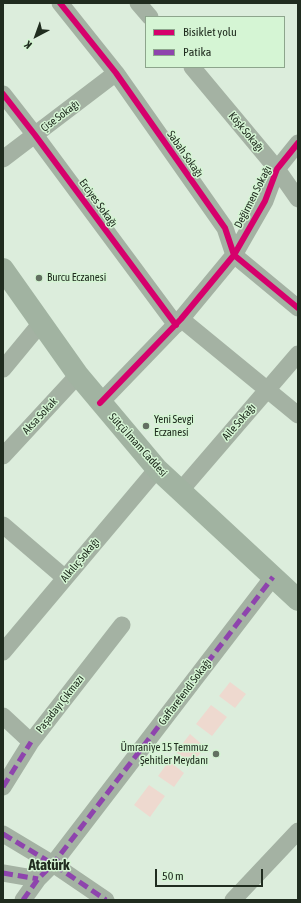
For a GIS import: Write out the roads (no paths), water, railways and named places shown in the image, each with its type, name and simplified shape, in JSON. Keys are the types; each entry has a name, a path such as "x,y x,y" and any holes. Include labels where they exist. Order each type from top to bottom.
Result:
{"main road":[{"name":"Sütçü İmam Caddesi","path":"3,269 78,375 157,469 298,600"}],"street":[{"name":"Sabah Sokağı","path":"60,3 116,73 225,228 234,255"},
{"path":"138,3 149,16"},
{"name":"Köşk Sokağı","path":"193,68 277,169 298,199"},
{"name":"Çise Sokağı","path":"3,159 116,73"},
{"name":"Erciyes Sokağı","path":"3,94 179,322 298,415"},
{"name":"Değirmen Sokağı","path":"100,403 179,322 234,255 265,201 277,169 298,143"},
{"path":"234,255 298,308"},
{"path":"3,369 41,323"},
{"name":"Aile Sokağı","path":"181,490 298,354"},
{"name":"Aksa Sokak","path":"3,456 78,375"},
{"name":"Alkılıç Sokağı","path":"3,652 157,469"},
{"path":"3,525 65,578"},
{"name":"Gaffarefendi Sokağı","path":"23,900 38,879 53,864 273,577"},
{"name":"Paşadayı Çıkmazı","path":"3,787 31,742 122,625"},
{"path":"3,716 31,742"},
{"path":"233,900 298,831"},
{"path":"3,834 53,864 106,900"},
{"path":"3,873 38,879"}],"place":[{"name":"Burcu Eczanesi","path":"39,278"},
{"name":"Yeni Sevgi Eczanesi","path":"146,426"},
{"name":"Ümraniye 15 Temmuz Şehitler Meydanı","path":"216,754"}],"district":[{"name":"Atatürk","path":"49,865"}]}
